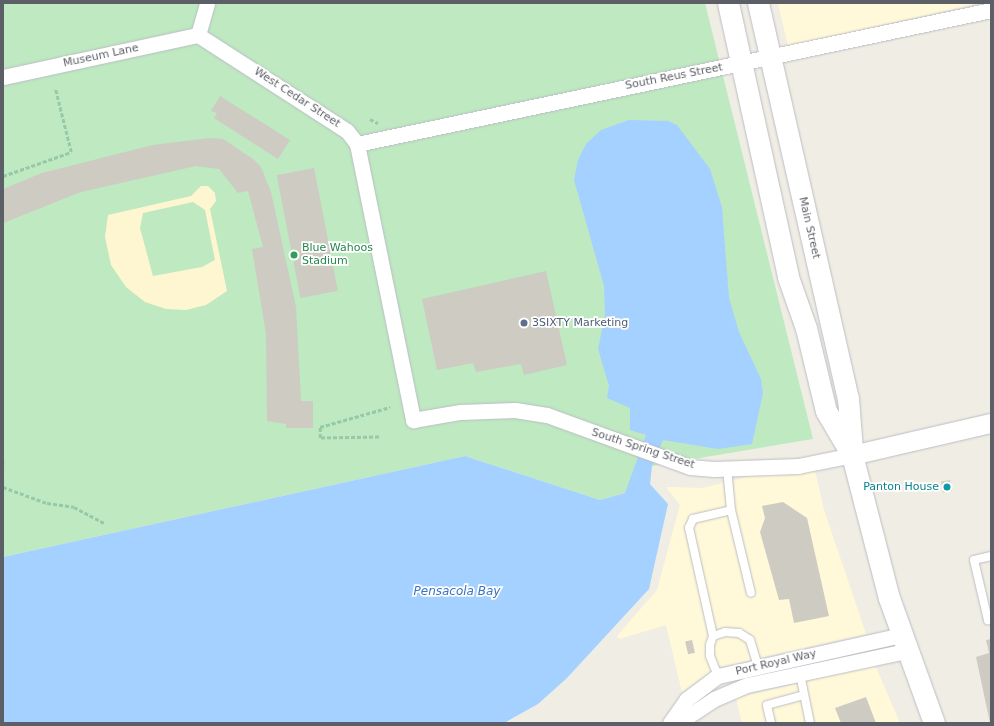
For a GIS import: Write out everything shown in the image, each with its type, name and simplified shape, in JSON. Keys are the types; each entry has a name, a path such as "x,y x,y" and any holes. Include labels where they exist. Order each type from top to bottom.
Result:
{"main road":[{"path":"728,3 788,277 806,328 826,411 852,455 904,643 934,723"},
{"name":"Main Street","path":"758,3 848,398 852,455"}],"street":[{"path":"198,35 207,3"},
{"name":"South Reus Street","path":"357,144 770,59 985,8"},
{"name":"Museum Lane","path":"3,77 198,35"},
{"name":"West Cedar Street","path":"198,35 347,131 357,144 414,420"},
{"name":"South Spring Street","path":"414,420 460,412 515,410 547,415 612,441 690,467 726,468 798,466 991,424"},
{"name":"Port Royal Way","path":"670,723 687,700 718,676 796,658 904,643"},
{"name":"Port Royal Way","path":"678,723 725,695 757,683 800,674 904,643"},
{"path":"796,658 800,674"},
{"path":"756,667 757,683"},
{"path":"718,676 725,695"}],"lane":[{"path":"726,468 731,510 751,593"},
{"path":"718,676 710,656 713,636 689,528 693,519 731,510"},
{"path":"989,620 974,560 991,556"},
{"path":"713,636 739,633 750,640 756,667"},
{"path":"800,674 810,723"},
{"path":"771,723 767,705 804,695"}],"path":[{"path":"3,176 71,152 55,88"},
{"path":"379,437 320,438 320,427 390,408"},
{"path":"3,487 47,504 74,507 106,524"}],"shaded area":[{"path":"778,3 972,3 972,5 788,46"},
{"path":"815,471 824,510 866,634 716,668 682,692 666,625 619,639 617,636 657,590 680,505 666,487 702,488 751,476"},
{"path":"875,665 900,723 742,723 736,698"}],"green space":[{"path":"3,3 705,3 813,439 652,466 625,493 600,500 465,456 3,557"}],"sand":[{"path":"201,186 208,186 215,193 216,201 210,209 227,291 206,305 186,310 166,309 145,302 126,287 111,265 105,237 108,215 191,196","holes":["193,202 205,210 215,260 202,267 153,276 140,228 143,213"]}],"water":[{"name":"Pensacola Bay","path":"629,120 668,121 677,125 710,169 722,207 729,298 739,332 761,379 763,393 752,444 718,449 663,440 652,466 650,484 668,504 649,589 567,678 538,704 504,723 3,723 3,557 465,456 600,500 625,493 646,435 630,430 630,408 607,398 609,386 598,349 605,315 604,286 574,180 578,160 586,144 601,130"}],"building":[{"path":"220,96 290,140 278,159 214,118 217,113 211,111"},
{"path":"209,138 223,139 253,159 261,167 271,192 296,307 301,401 313,401 313,428 286,428 286,424 267,421 266,334 252,249 263,247 248,191 238,193 219,169 196,166 81,192 3,223 3,189 42,173 153,145"},
{"path":"314,168 338,291 301,298 277,175"},
{"path":"546,271 567,365 524,375 521,364 476,372 473,363 437,370 422,299"},
{"name":"Panton House","path":"950,480 952,491 943,492 941,482"},
{"path":"783,502 807,518 829,616 794,623 789,599 779,600 760,532 765,518 762,506"},
{"path":"991,639 990,723 976,657 989,653 986,640"},
{"path":"692,640 695,653 688,654 685,642"},
{"path":"866,697 876,723 841,723 835,708"}],"place":[{"name":"Blue Wahoos Stadium","path":"294,255"},
{"name":"3SIXTY Marketing","path":"524,323"},
{"name":"Panton House","path":"947,487"}]}
